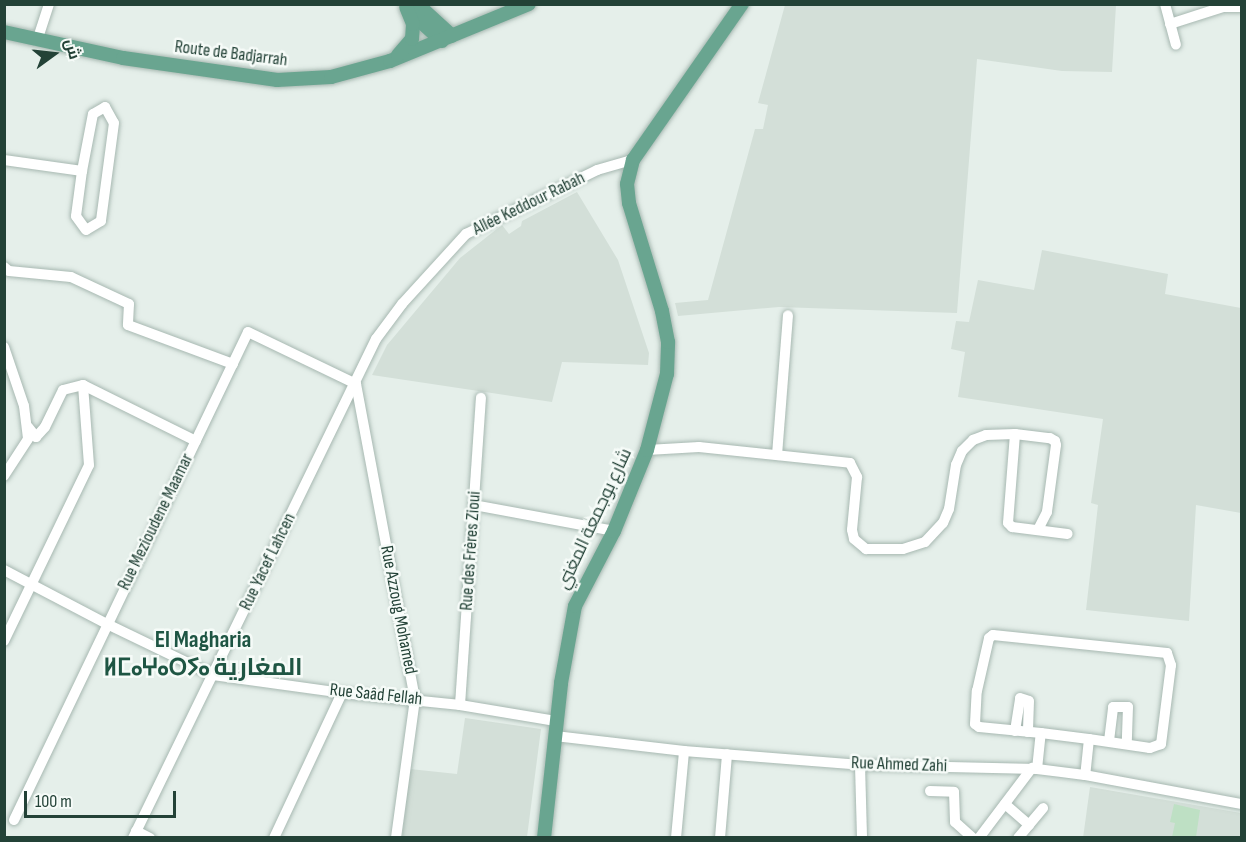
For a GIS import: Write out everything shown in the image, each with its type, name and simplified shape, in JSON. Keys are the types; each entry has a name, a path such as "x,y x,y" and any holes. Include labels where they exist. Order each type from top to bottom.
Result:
{"main road":[{"name":"Route de Badjarrah","path":"5,35 123,58 277,80 332,77 390,61 483,25 529,4"},
{"name":"شارع بوجمعة المغني","path":"544,837 556,721 575,606 614,531 647,450 667,374 668,342 662,311 629,203 627,184 633,160 742,4"},
{"path":"408,5 432,17 468,30"},
{"path":"408,5 447,38"},
{"path":"390,61 405,50 412,39 413,24 408,5"},
{"path":"432,17 447,38"}],"street":[{"path":"38,41 49,4"},
{"path":"1165,4 1176,45"},
{"path":"1170,24 1222,6 1242,7"},
{"path":"105,107 114,123 101,221 86,230 76,216 82,171 93,114 105,107"},
{"path":"4,160 82,171"},
{"name":"Allée Keddour Rabah","path":"356,384 376,339 402,304 466,234 597,170 633,160"},
{"path":"4,267 9,271 71,277 129,304 128,325 232,364"},
{"path":"777,455 788,315"},
{"name":"Rue Mezioudene Maamar","path":"14,820 248,332 356,384"},
{"path":"4,346 15,373 28,427 28,439 4,476"},
{"name":"Rue Yacef Lahcen","path":"134,834 356,384"},
{"name":"Rue Azzoug Mohamed","path":"356,384 415,699 396,837"},
{"path":"28,427 36,437 45,427 63,390 83,385 196,441"},
{"path":"4,641 88,465 83,385"},
{"name":"Rue des Frères Zioui","path":"460,705 481,398"},
{"path":"647,450 699,447 850,463 857,477 852,530 854,539 866,549 903,549 925,542 943,523 949,509 956,465 973,440 986,435 1015,434 1050,438 1055,441 1056,445 1047,512 1038,530"},
{"path":"1015,434 1008,523 1012,527 1068,534"},
{"path":"474,505 614,531"},
{"name":"Rue Saâd Fellah","path":"4,570 107,624 213,675 342,693 460,705 556,721"},
{"path":"997,634 1167,654 1171,665 1161,744 1150,748 1109,741 1015,731 978,727 974,719 989,638 997,634"},
{"path":"274,837 342,693"},
{"path":"1015,731 1020,698 1029,701 1028,732"},
{"path":"1109,741 1113,707 1128,707 1127,744"},
{"path":"995,837 982,833 1034,769 1041,733"},
{"name":"Rue Ahmed Zahi","path":"555,736 684,751 860,765 1034,769 1085,775 1242,804"},
{"path":"1085,775 1089,739"},
{"path":"676,837 684,751"},
{"path":"720,837 727,754"},
{"path":"860,765 862,837"},
{"path":"930,791 954,792 955,822 973,837"},
{"path":"1005,804 1029,825"},
{"path":"1018,837 1043,808"},
{"path":"134,834 150,837"}],"shaded area":[{"path":"785,5 1116,5 1112,72 1062,71 977,59 957,313 779,307 678,316 675,303 708,300 755,129 763,129 768,105 758,103"},
{"path":"577,192 618,260 649,353 648,365 562,362 552,402 372,375 387,345 460,258 502,225 509,234 521,226 522,221"},
{"path":"1042,250 1168,274 1165,294 1241,308 1241,513 1196,505 1189,621 1086,610 1098,505 1091,503 1103,419 958,397 965,352 951,349 956,321 969,322 978,280 1034,290"},
{"path":"465,718 541,729 527,837 402,838 410,769 457,774"},
{"path":"1090,787 1241,813 1241,837 1083,838"}],"green space":[{"path":"1174,804 1200,810 1196,837 1172,837 1175,823 1170,822"}],"district":[{"name":"El Magharia ⵍⵎⴰⵖⴰⵔⵢⴰ المغارية","path":"203,654"}]}
